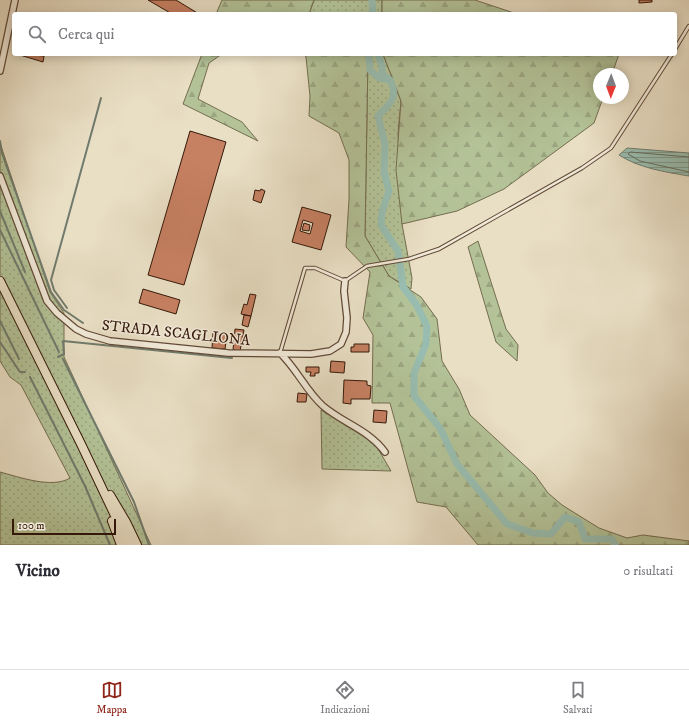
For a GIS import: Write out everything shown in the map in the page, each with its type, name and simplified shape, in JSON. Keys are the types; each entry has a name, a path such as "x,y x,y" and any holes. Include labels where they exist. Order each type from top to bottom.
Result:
{"main road":[{"path":"0,281 129,545"},
{"path":"96,477 121,545"},
{"path":"96,477 116,504 137,545"}],"street":[{"path":"0,71 14,0"},
{"name":"STRADA SCAGLIONA","path":"0,176 47,301 56,313 76,329 86,334 110,341 228,353 311,354 330,351 341,344 346,332 345,281"},
{"path":"280,353 289,361 322,405 371,437 384,452"}],"lane":[{"path":"677,46 689,26"},
{"path":"280,353 303,270 309,267 315,268 345,281 360,269 374,264 410,259 439,249 582,168 611,148 671,56"}],"green space":[{"path":"222,0 314,0 310,12 217,12"},
{"path":"314,0 382,0 382,12 310,12"},
{"path":"382,0 475,0 511,12 382,12"},
{"path":"201,56 219,56 209,63 198,99 242,122 258,141 183,104"},
{"path":"305,56 368,56 365,236 389,276 421,297 437,319 442,361 459,389 470,415 535,475 548,493 562,505 599,528 627,538 643,535 689,541 689,545 478,545 446,507 417,502 390,403 372,403 373,335 363,318 370,272 346,247 349,199 349,160 339,133 309,116 310,96"},
{"path":"368,56 384,56 401,101 398,133 402,224 412,278 411,289 389,276 365,236"},
{"path":"384,56 618,56 614,68 593,68 593,104 601,104 594,123 504,189 457,211 402,224 396,170 401,101"},
{"path":"0,143 50,292 64,313 64,357 151,545 0,545 0,472 45,482 63,481 70,478 21,385 10,377 0,361"},
{"path":"478,241 506,329 518,345 517,361 496,342 468,247"},
{"path":"321,410 364,436 377,447 391,471 322,469"}],"water":[{"path":"627,148 689,153 689,176 644,166 619,155"}],"building":[{"path":"148,0 176,0 196,12 169,12"},
{"path":"639,0 652,0 652,2 639,3"},
{"path":"23,56 44,56 43,62"},
{"path":"190,131 226,142 184,285 148,275"},
{"path":"261,189 265,191 261,203 253,200 255,190 260,191"},
{"path":"302,207 331,215 321,250 292,242","holes":["303,220 313,223 310,234 300,231"]},
{"path":"304,223 310,225 309,231 302,230"},
{"path":"143,289 180,300 176,314 139,303"},
{"path":"250,294 256,295 251,316 241,314 244,304 247,305"},
{"path":"244,315 251,316 248,327 242,325"},
{"path":"235,329 244,330 240,351 233,350"},
{"path":"213,333 227,335 225,349 212,348"},
{"path":"354,344 369,344 369,352 351,352 351,347 354,347"},
{"path":"331,361 345,362 344,373 330,372"},
{"path":"306,367 319,367 319,373 315,373 315,376 310,376 311,372 306,372"},
{"path":"344,380 367,381 367,385 371,386 370,399 351,399 351,404 343,403"},
{"path":"298,393 307,394 306,402 297,402"},
{"path":"374,410 387,411 386,423 373,422"}],"waterway":[{"path":"372,0 373,12"},
{"path":"369,56 370,70 379,78 390,80 394,92 392,100 378,116 385,144 384,172 389,191 382,212 381,225 398,251 403,287 416,304 427,326 426,344 414,373 414,396 440,428 457,464 507,524 533,533 551,534 565,517 579,522 585,539 612,539 615,545"},
{"path":"379,56 382,66 382,74 389,79"},
{"path":"67,308 54,290 51,280 101,98"},
{"path":"0,141 2,153 51,292 64,310 83,323"},
{"path":"0,211 25,272"},
{"path":"0,230 59,352"},
{"path":"0,321 19,359"},
{"path":"58,357 64,354 63,341 232,358"},
{"path":"0,342 20,372 25,372"},
{"path":"63,359 134,502 149,545"},
{"path":"30,377 85,486 110,545"}]}
